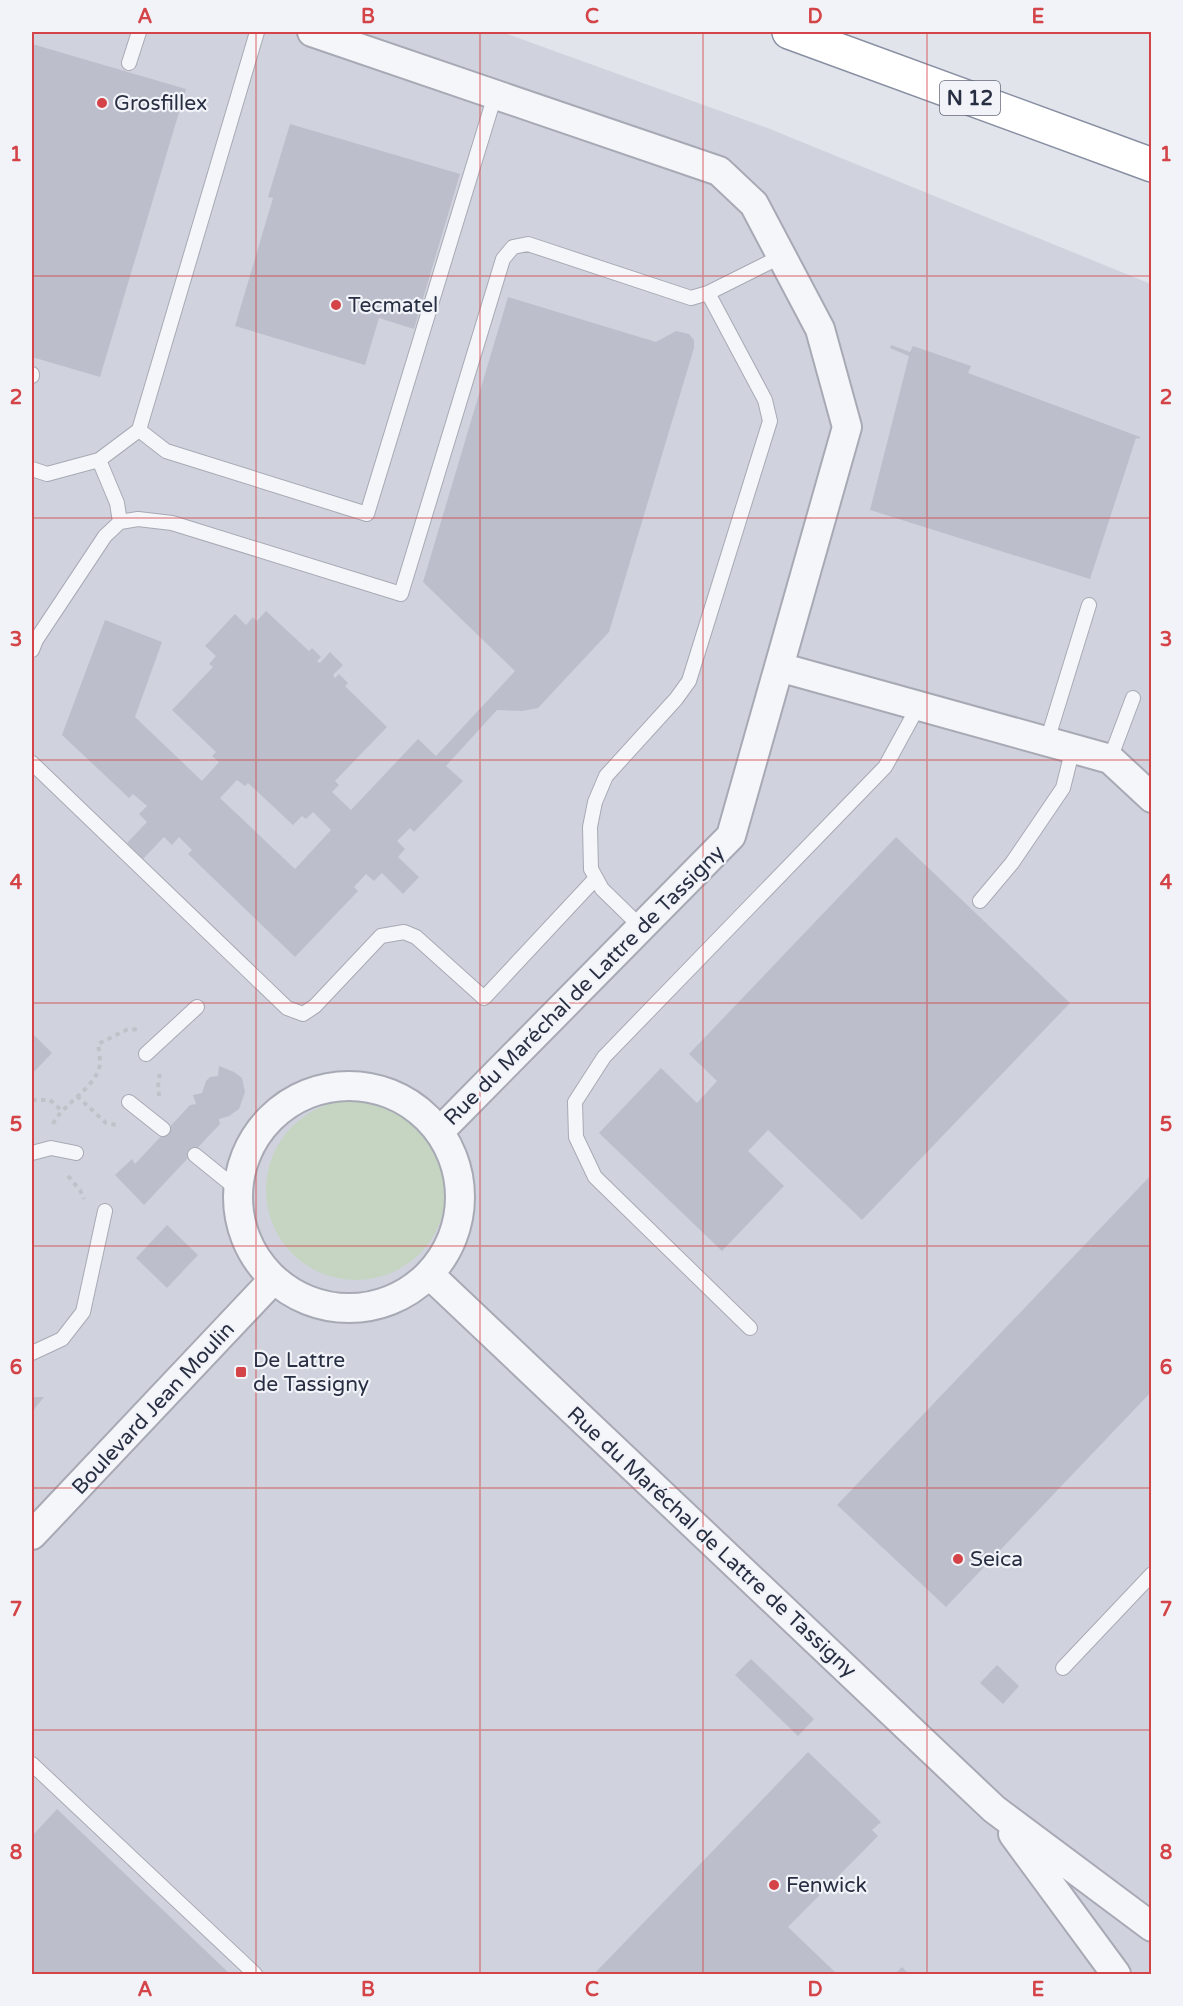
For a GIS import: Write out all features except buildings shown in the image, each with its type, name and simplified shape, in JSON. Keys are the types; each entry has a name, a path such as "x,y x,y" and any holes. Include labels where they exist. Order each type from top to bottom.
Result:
{"highway":[{"name":"N 12","path":"789,32 1152,165"}],"street":[{"name":"Rue du Maréchal de Lattre de Tassigny","path":"312,32 719,171 754,204 820,328 847,427 731,836 440,1131"},
{"path":"779,667 1110,759 1152,798"},
{"path":"357,1086 388,1092 417,1108 440,1131 455,1158 461,1189 459,1220 449,1250 430,1275 402,1296 370,1307 335,1308 302,1299 273,1280 252,1254 240,1222 237,1189 246,1154 266,1122 294,1100 324,1088 357,1086"},
{"name":"Rue du Maréchal de Lattre de Tassigny","path":"430,1275 994,1809 1152,1927"},
{"name":"Boulevard Jean Moulin","path":"32,1535 273,1280"},
{"name":"Rue du Maréchal de Lattre de Tassigny","path":"994,1809 1116,1974"}],"lane":[{"path":"129,63 139,32"},
{"path":"32,469 47,474 99,460 139,430 257,32"},
{"path":"139,430 166,451 367,514 495,95"},
{"path":"32,650 36,640 105,536 120,522 138,519 172,523 401,594 503,259 513,247 528,244 691,298 708,293 782,256"},
{"path":"641,927 602,890 591,869 590,827 596,802 606,776 676,699 689,681 770,421 765,400 708,293"},
{"path":"99,460 117,503 120,522"},
{"path":"980,901 1012,863 1063,788 1060,744 1089,605"},
{"path":"1110,759 1133,698"},
{"path":"750,1328 595,1177 576,1137 574,1102 604,1057 885,767 919,705"},
{"path":"32,763 287,1008 303,1014 315,1006 381,936 404,932 416,937 484,998 596,878"},
{"path":"146,1054 197,1006"},
{"path":"129,1101 163,1129"},
{"path":"32,1153 51,1148 76,1153"},
{"path":"195,1155 237,1189"},
{"path":"32,1353 62,1339 83,1312 105,1211"},
{"path":"1063,1668 1152,1574"},
{"path":"32,1764 255,1974"}],"path":[{"path":"32,1100 50,1100 62,1111"}],"shaded area":[{"path":"32,32 502,32 765,127 1151,284 1151,1974 32,1974"}],"green space":[{"path":"356,1100 374,1101 391,1107 420,1126 439,1155 445,1172 445,1208 439,1225 420,1254 391,1273 374,1279 356,1280 338,1279 321,1273 292,1254 273,1225 267,1208 266,1190 267,1172 273,1155 292,1126 321,1107 338,1101"}],"place":[{"name":"Grosfillex","path":"102,103"},
{"name":"Tecmatel","path":"336,305"},
{"name":"De Lattre de Tassigny","path":"241,1372"},
{"name":"Seica","path":"958,1559"},
{"name":"Fenwick","path":"774,1885"}]}
